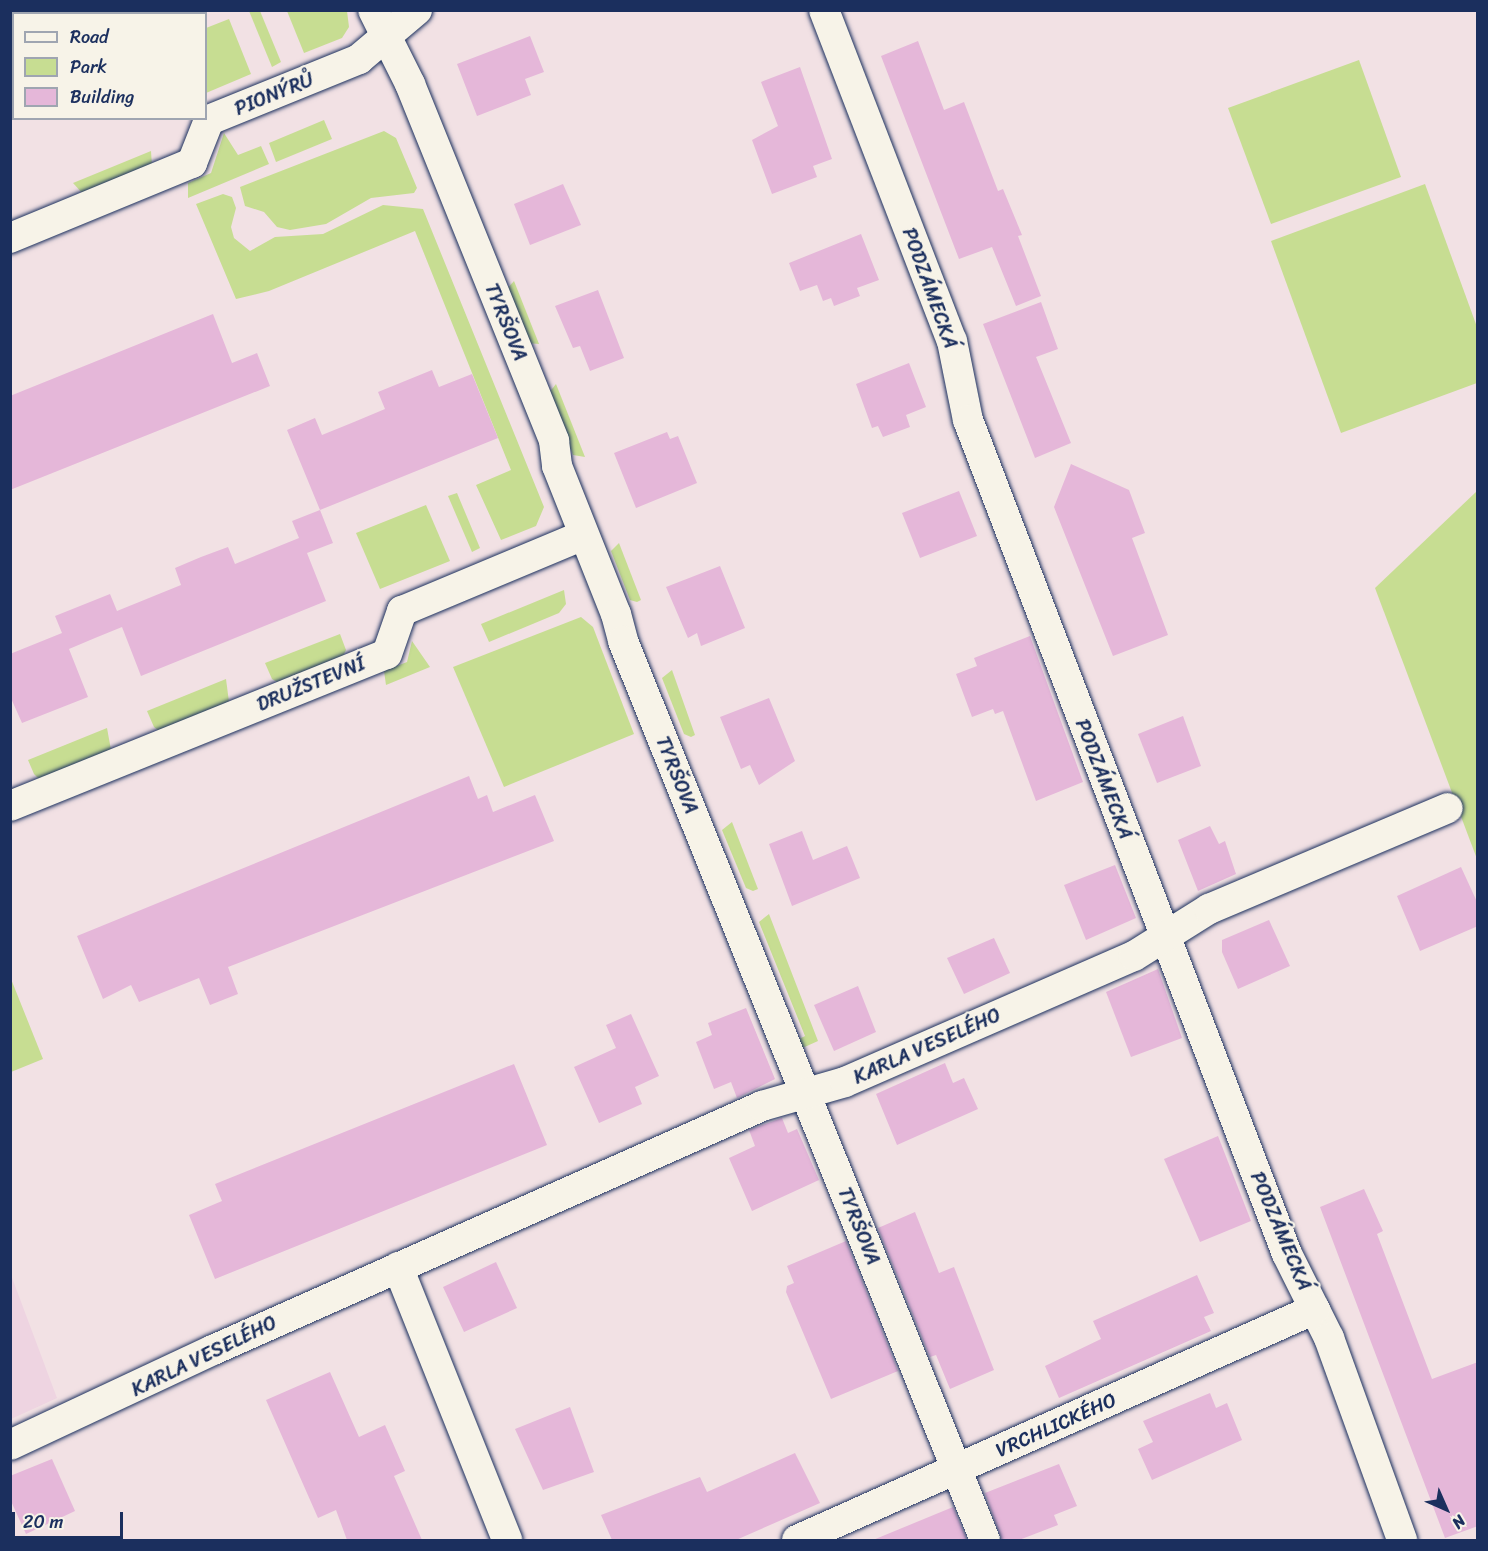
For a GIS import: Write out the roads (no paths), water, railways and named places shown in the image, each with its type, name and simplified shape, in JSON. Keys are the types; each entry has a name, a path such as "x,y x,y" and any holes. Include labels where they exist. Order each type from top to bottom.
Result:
{"street":[{"name":"PIONÝRŮ","path":"10,238 192,163 209,120 359,59 379,23 417,10"},
{"name":"PODZÁMECKÁ","path":"824,10 952,340 968,420 1287,1254 1315,1309 1402,1540"},
{"name":"TYRŠOVA","path":"379,23 554,441 557,466 584,535 985,1540"},
{"name":"DRUŽSTEVNÍ","path":"10,806 387,654 402,611 584,535"},
{"name":"KARLA VESELÉHO","path":"10,1445 398,1267 805,1092 845,1082 1167,937 1209,909 1448,808"},
{"path":"398,1267 507,1540"},
{"name":"VRCHLICKÉHO","path":"797,1540 1315,1309"}]}
